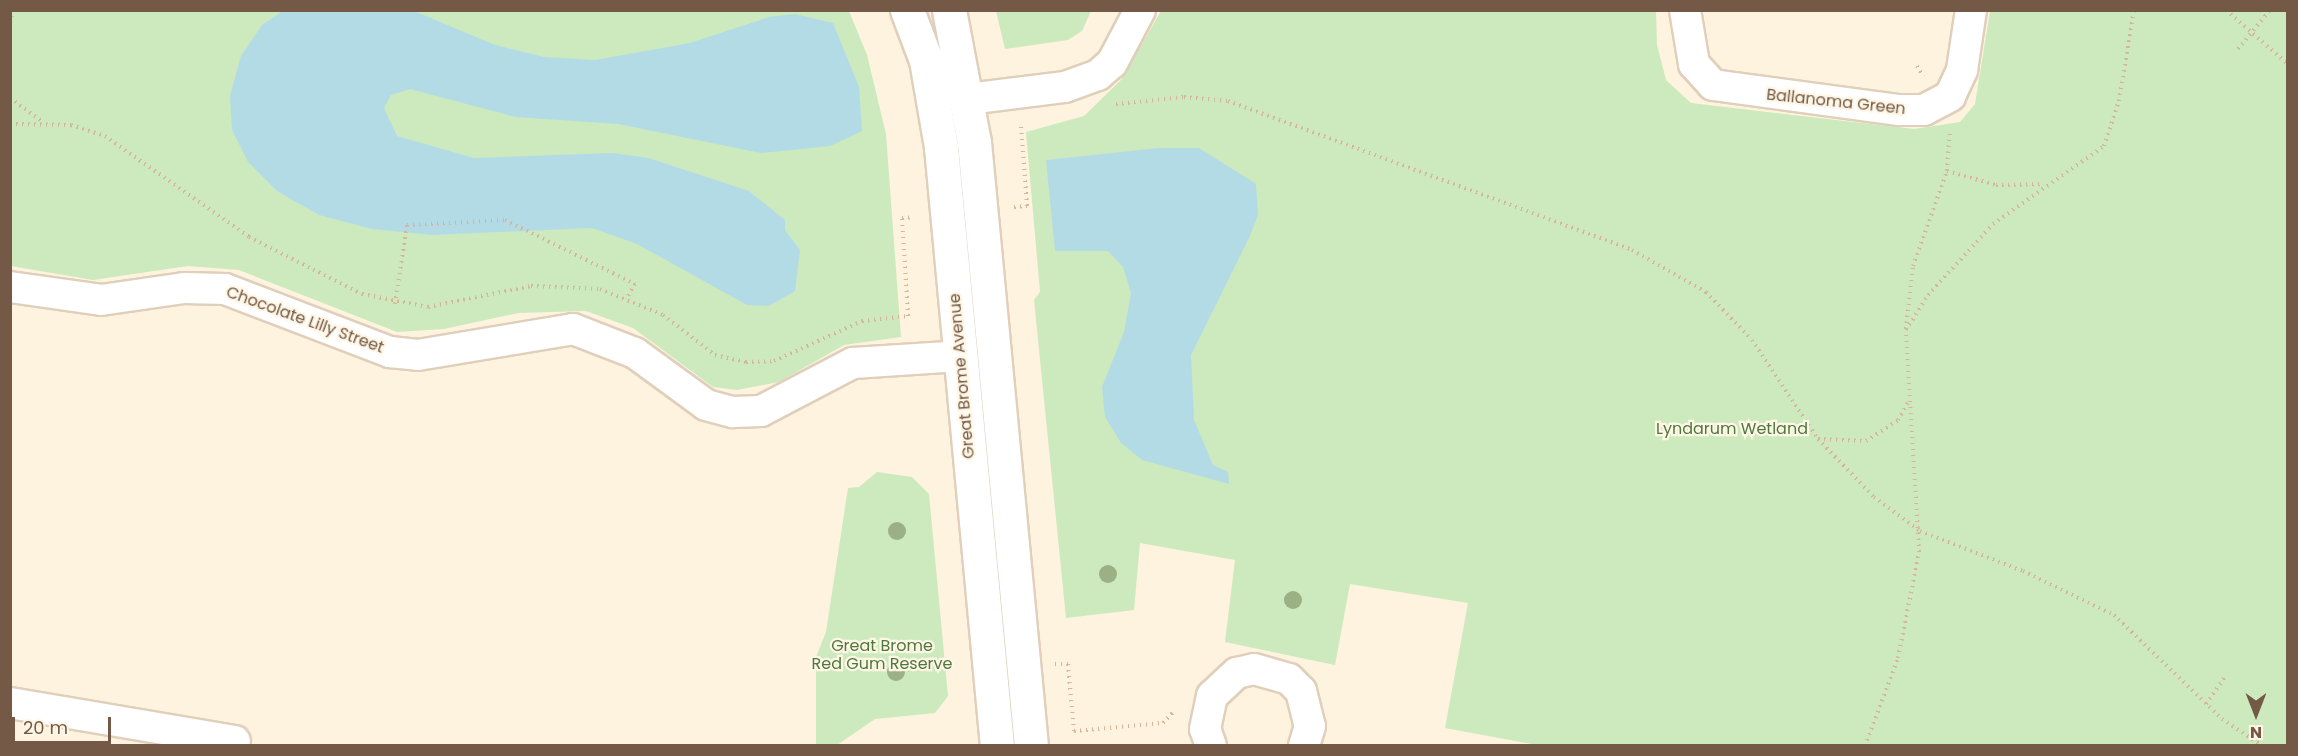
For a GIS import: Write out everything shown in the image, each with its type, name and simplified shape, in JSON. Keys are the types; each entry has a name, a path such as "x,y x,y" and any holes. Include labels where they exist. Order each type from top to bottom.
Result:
{"street":[{"name":"Great Brome Avenue","path":"907,10 935,104 997,746"},
{"name":"Great Brome Avenue","path":"949,10 968,99 981,210 1031,746"},
{"path":"935,104 1065,87 1098,75 1112,63 1140,10"},
{"name":"Ballanoma Green","path":"1685,10 1694,64 1713,85 1899,110 1940,105"},
{"path":"1940,105 1962,70 1971,10"},
{"name":"Chocolate Lilly Street","path":"10,286 101,300 184,288 225,289 390,352 418,355 573,329 635,353 706,405 733,412 761,411 853,363 960,356"},
{"path":"960,356 993,354"},
{"path":"1211,746 1205,729 1212,696 1237,673 1254,669 1289,679 1301,691 1309,708 1310,745"},
{"path":"10,703 235,741"}],"path":[{"path":"10,23 13,10"},
{"path":"1906,330 1958,259 2046,184 2070,174 2104,146 2119,101 2134,10"},
{"path":"2226,10 2254,30 2288,64"},
{"path":"2238,49 2270,10"},
{"path":"1865,746 1908,620 1920,531 1906,330 1913,266 1947,171 1952,138 1940,105 1917,66"},
{"path":"1105,106 1184,97 1228,101 1632,250 1706,292 1752,340 1818,439 1874,497 1920,531 2023,571 2114,615 2206,704 2263,746"},
{"path":"10,98 44,123"},
{"path":"10,124 44,123 114,140 249,237 362,294 395,304 428,307 563,285 627,298 663,315 715,355 774,361 862,321 908,316 902,218 947,213"},
{"path":"981,210 1026,206 1019,127 1030,124"},
{"path":"1947,171 1996,185 2046,184"},
{"path":"395,304 407,225 505,220 634,284 627,298"},
{"path":"1818,439 1866,441 1898,420 1910,401"},
{"path":"1023,666 1068,664 1074,731 1163,723 1179,705"},
{"path":"2206,704 2226,675"}],"green space":[{"path":"996,10 1091,11 1082,31 1068,40 1005,49"},
{"path":"10,11 849,11 867,55 886,134 901,337 844,345 779,382 737,390 713,387 633,328 586,311 518,313 444,329 397,332 239,270 188,266 93,280 11,266"},
{"name":"Lyndarum Wetland","path":"1161,11 1656,11 1657,45 1666,80 1691,103 1914,129 1960,122 1975,104 1990,11 2287,11 2287,745 1537,745 1445,728 1468,603 1350,584 1335,665 1225,642 1235,560 1140,543 1134,610 1066,618 1034,300 1040,292 1026,132 1084,116 1121,80"},
{"name":"Great Brome Red Gum Reserve","path":"877,472 912,477 929,494 948,696 935,713 875,719 837,745 816,745 816,657 826,632 848,488 859,487"}],"water":[{"path":"284,10 414,11 495,45 544,57 595,60 690,43 769,17 795,14 833,23 859,87 862,131 830,146 761,153 618,124 516,117 410,89 391,95 384,108 397,136 474,158 613,153 649,158 749,191 785,220 785,230 800,250 795,291 769,306 747,305 637,244 592,228 432,235 372,229 319,215 277,191 248,162 232,130 230,96 241,56 262,25"},
{"path":"1159,148 1199,148 1256,184 1258,215 1249,238 1191,355 1194,420 1213,465 1228,472 1229,484 1142,460 1121,443 1105,417 1102,387 1124,332 1131,293 1123,267 1108,251 1055,251 1046,160"}]}
